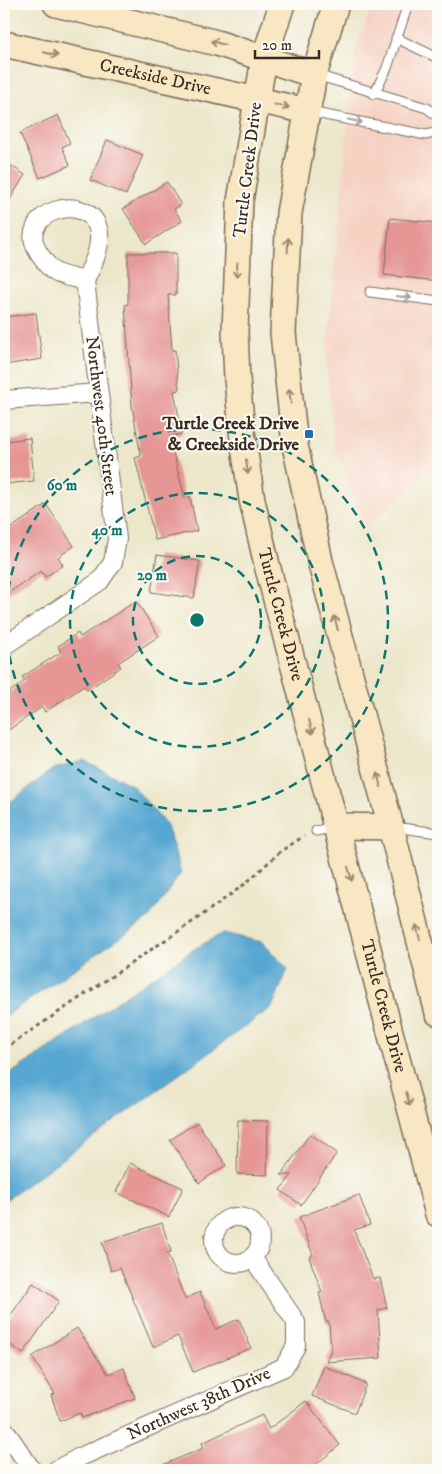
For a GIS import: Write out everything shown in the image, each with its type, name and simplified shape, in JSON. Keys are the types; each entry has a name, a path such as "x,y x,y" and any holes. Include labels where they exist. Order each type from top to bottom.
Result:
{"street":[{"path":"56,4 216,43 314,75"},
{"name":"Turtle Creek Drive","path":"282,4 264,59 240,201 235,331 236,379 252,500 327,828 438,1214"},
{"path":"336,4 314,75 289,213 283,333 295,445 320,561 391,827 438,1013"},
{"name":"Creekside Drive","path":"4,44 307,111"},
{"name":"Northwest 40th Street","path":"4,646 100,581 113,562 117,539 85,281"},
{"path":"4,400 98,393"},
{"path":"327,828 391,827"},
{"name":"Northwest 38th Drive","path":"56,1470 80,1457 284,1367 296,1346 296,1322 252,1257"},
{"path":"4,1429 32,1470"}],"lane":[{"path":"374,94 387,68 408,4"},
{"path":"396,38 438,58"},
{"path":"314,75 427,108 438,116"},
{"path":"307,111 426,135 438,132"},
{"path":"370,292 438,301"},
{"path":"391,827 438,833"}],"path":[{"path":"4,1049 201,916 245,884 281,851 327,828"}],"shaded area":[{"path":"373,4 438,4 438,466 424,475 365,528 334,446 326,361 355,50"},
{"path":"438,778 438,809 432,782"}],"water":[{"path":"84,761 132,785 167,826 181,873 149,918 4,1017 4,807 53,769"},
{"path":"223,933 262,942 288,969 272,1007 4,1201 4,1078 196,948"}],"building":[{"path":"58,115 70,143 62,147 70,165 40,178 20,133"},
{"path":"107,140 143,155 126,195 90,180"},
{"path":"4,161 25,175 4,209"},
{"path":"167,182 181,205 174,209 182,221 146,244 123,209"},
{"path":"390,218 438,223 438,281 384,275"},
{"path":"128,253 176,253 176,295 168,295 172,350 175,350 179,390 174,391 182,434 169,437 185,498 190,496 197,531 155,540 135,458 141,456 132,406 125,305 128,304"},
{"path":"36,313 42,359 4,365 4,317"},
{"path":"30,438 34,481 4,484 4,441"},
{"path":"46,504 74,546 58,557 63,565 45,577 41,571 4,596 4,533"},
{"path":"157,555 200,561 194,598 151,592"},
{"path":"136,601 159,636 118,663 121,667 87,690 84,686 45,712 42,707 4,733 4,696 25,681 22,677 61,652 58,646 78,633 80,637"},
{"path":"238,1120 268,1121 267,1175 237,1174"},
{"path":"197,1122 226,1165 199,1183 170,1140"},
{"path":"310,1134 337,1153 301,1205 280,1190 292,1175 281,1175"},
{"path":"130,1163 183,1188 169,1217 116,1192"},
{"path":"359,1195 370,1225 354,1230 373,1279 380,1278 387,1308 378,1310 381,1358 326,1362 331,1350 329,1322 326,1322 319,1293 322,1292 309,1257 313,1255 299,1217"},
{"path":"162,1223 171,1252 167,1253 185,1299 200,1292 216,1329 239,1319 251,1348 193,1372 178,1336 153,1347 120,1268 111,1271 102,1242"},
{"path":"33,1283 59,1301 23,1354 4,1340 4,1325"},
{"path":"77,1328 108,1374 124,1368 135,1398 82,1418 80,1413 60,1421 51,1395 55,1394 32,1357"},
{"path":"324,1366 366,1384 355,1413 312,1396"},
{"path":"306,1401 340,1445 309,1470 150,1470 204,1448 202,1443 262,1415 269,1429"}],"place":[{"name":"Turtle Creek Drive & Creekside Drive","path":"309,434"}]}
